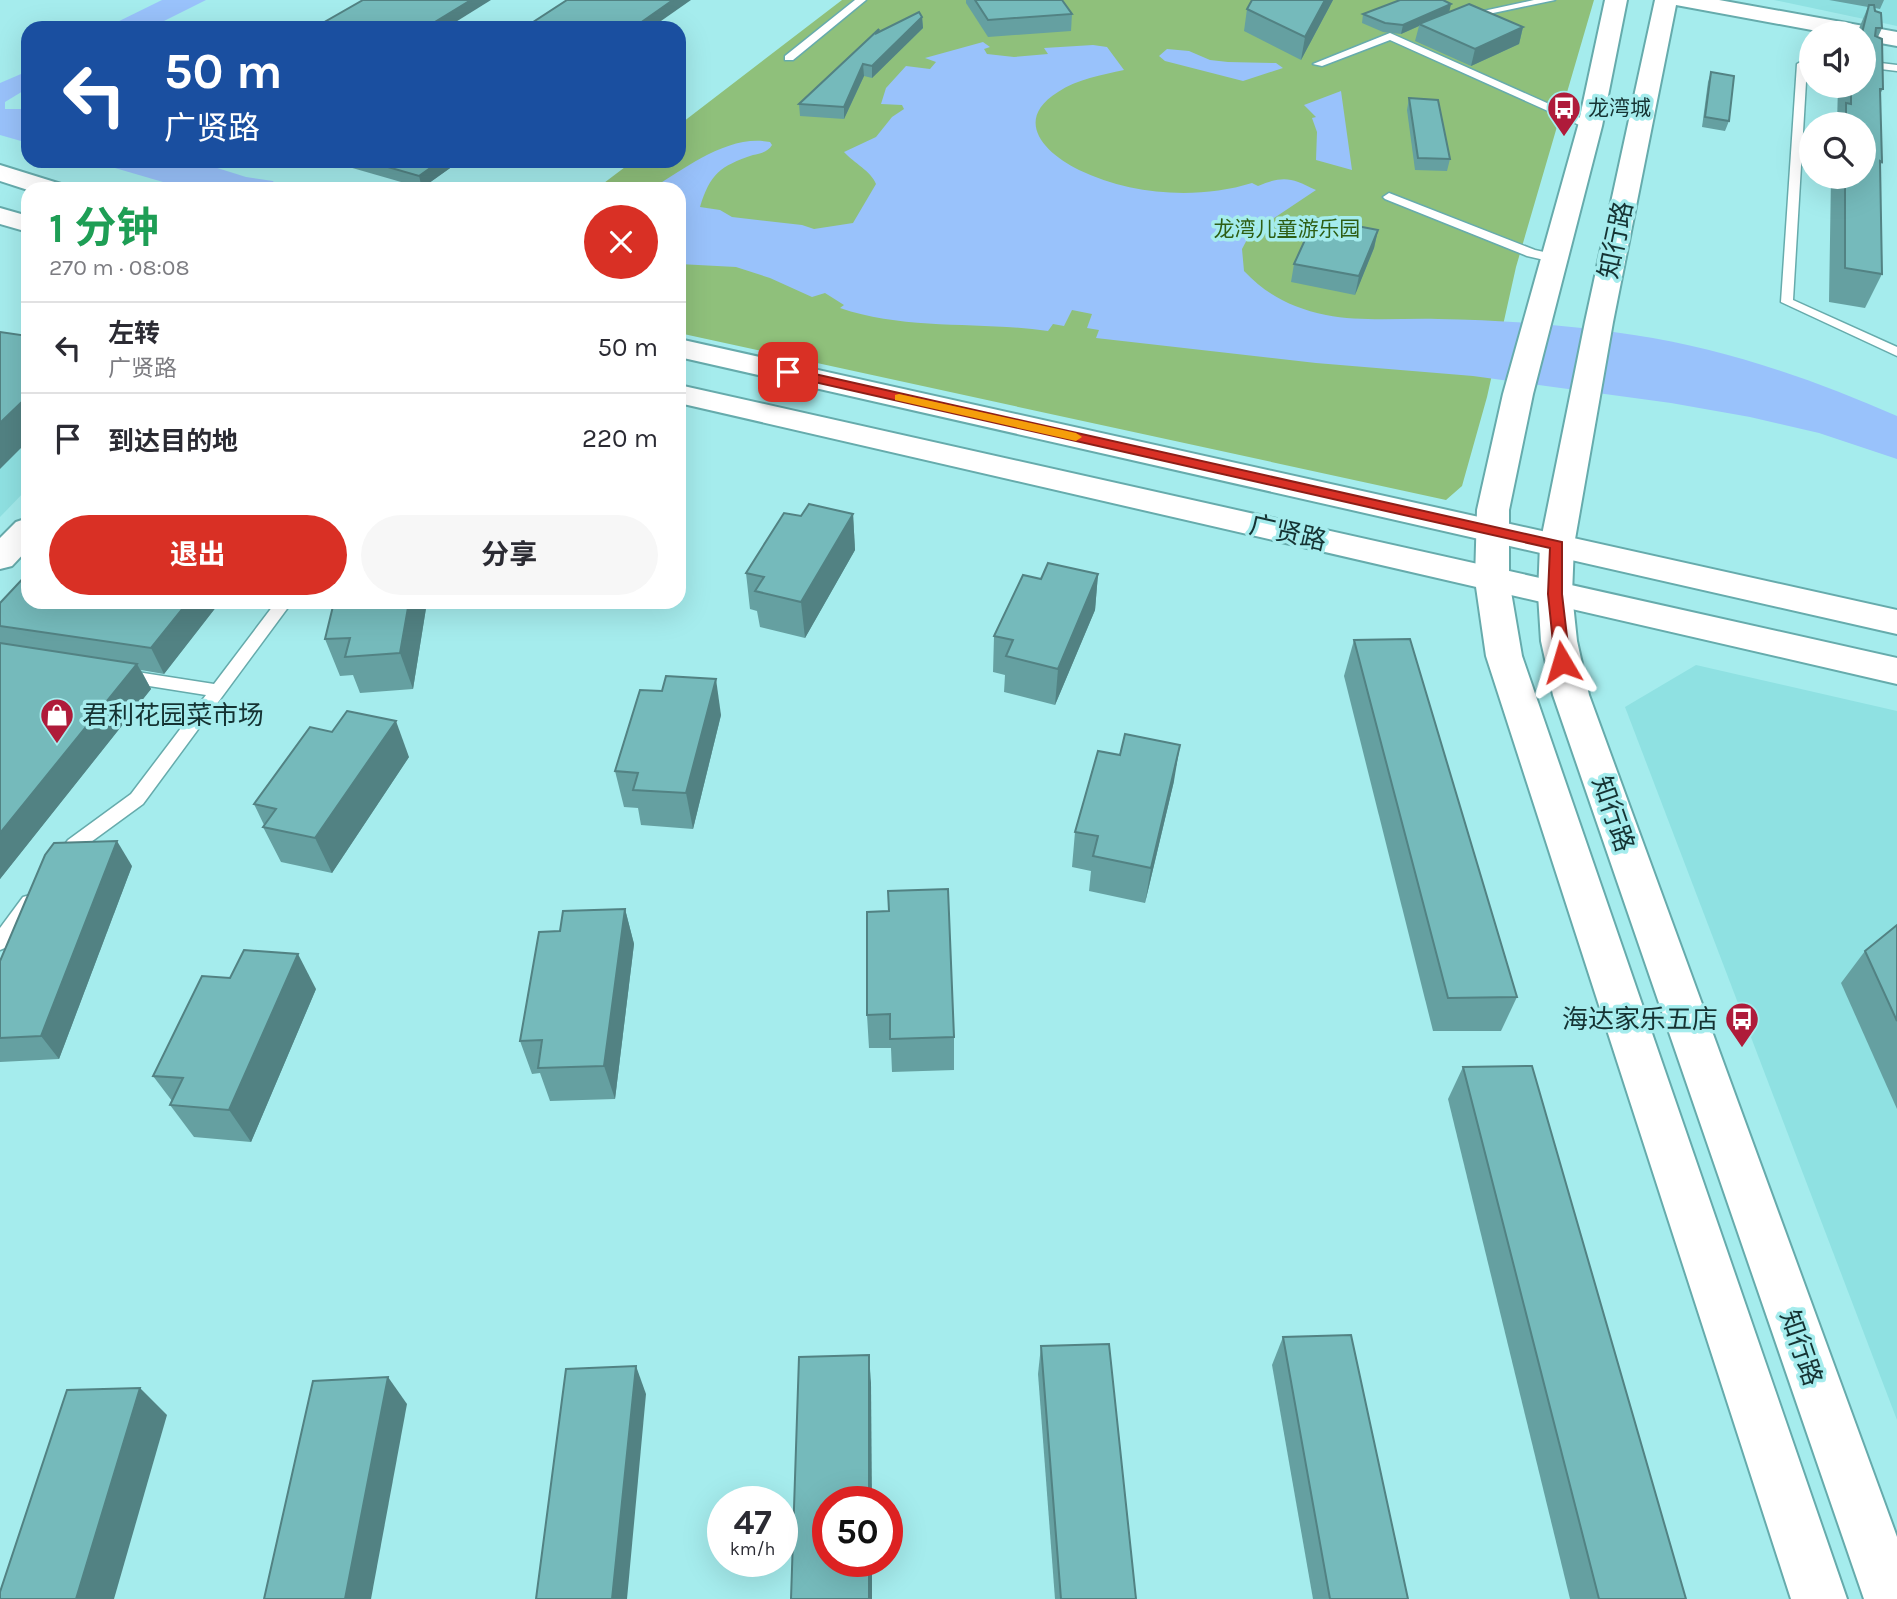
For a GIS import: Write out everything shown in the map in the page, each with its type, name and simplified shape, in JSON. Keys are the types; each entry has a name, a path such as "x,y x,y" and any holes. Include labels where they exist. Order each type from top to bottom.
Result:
{"main road":[{"name":"知行路","path":"1616,0 1590,126 1518,394 1493,510 1492,580 1504,656 1819,1599"},
{"name":"知行路","path":"1666,0 1599,322 1557,545 1555,594 1562,662 1571,695 1892,1599"},
{"path":"1683,0 1799,21"},
{"path":"1876,36 1897,40"},
{"path":"0,173 29,182"},
{"path":"0,215 21,222"},
{"name":"广贤路","path":"686,350 1897,622"},
{"name":"广贤路","path":"686,396 1897,671"},
{"path":"0,558 21,536"}],"lane":[{"path":"789,58 861,0"},
{"path":"1450,19 1550,0"},
{"path":"1400,41 1412,35"},
{"path":"1318,64 1390,36 1590,126"},
{"path":"1876,65 1897,68"},
{"path":"1800,98 1787,302 1897,352"},
{"path":"1389,197 1531,253 1553,258"},
{"path":"0,942 74,845 137,799 279,609"},
{"path":"109,674 218,691"}],"shaded area":[{"path":"162,0 206,0 164,21 119,21"},
{"path":"1774,0 1897,0 1897,26"},
{"path":"983,42 990,47 984,49 987,54 1014,57 1048,54 1044,48 1093,45 1107,47 1124,70 1073,84 1045,103 1037,114 1036,125 1038,135 1045,145 1055,155 1079,170 1142,190 1209,192 1288,179 1316,190 1250,234 1242,249 1244,271 1262,287 1291,305 1326,315 1354,318 1487,321 1585,328 1702,348 1801,378 1897,416 1897,459 1819,433 1671,403 1473,376 1316,363 1096,338 1099,330 1087,328 1092,314 1072,310 1064,326 1053,324 1048,331 891,320 840,308 844,305 825,293 812,297 770,278 736,267 686,264 686,182 662,182 708,155 739,143 754,141 770,142 772,145 766,151 732,163 718,173 708,186 700,207 720,210 732,217 802,225 814,229 853,223 876,184 866,171 844,152 876,137 892,117 904,109 902,105 881,104 886,88 906,66 930,69 936,62 925,58"},
{"path":"1167,49 1189,51 1210,60 1276,63 1283,68 1243,81 1165,61 1159,56"},
{"path":"21,74 21,92 5,102 5,109 21,109 21,141 0,135 0,83"},
{"path":"1341,91 1352,170 1316,160 1317,132 1312,118 1316,117 1304,105"},
{"path":"115,168 217,168 274,182 163,182"},
{"path":"21,382 21,495 0,517 0,401"},
{"path":"1696,665 1897,711 1897,1420 1625,707"}],"green space":[{"name":"龙湾儿童游乐园","path":"842,0 1594,0 1516,267 1487,397 1462,486 1446,500 686,335 686,182 605,182 624,168 686,168 686,120"}],"building":[{"path":"363,0 471,0 436,21 326,21"},
{"path":"567,0 673,0 643,21 535,21"},
{"path":"975,0 1062,0 1072,14 988,20"},
{"path":"1252,0 1325,0 1305,37 1247,9"},
{"path":"1400,0 1443,0 1451,4 1403,25 1385,23 1363,14"},
{"path":"1469,4 1523,27 1475,49 1419,24"},
{"path":"1869,5 1874,5 1875,11 1881,13 1882,28 1876,28 1876,21 1865,21"},
{"path":"919,12 922,17 872,66 863,64 844,107 799,104 879,29 877,33"},
{"path":"1876,36 1882,39 1882,274 1845,268 1845,189 1876,189 1876,112 1846,112 1846,103 1851,104 1851,98 1876,98"},
{"path":"1711,72 1734,76 1729,121 1705,117"},
{"path":"1409,98 1438,100 1450,159 1418,158"},
{"path":"391,168 430,168 419,176"},
{"path":"1315,218 1378,230 1359,276 1294,264"},
{"path":"0,332 21,335 21,403 0,423"},
{"path":"809,504 853,514 801,602 755,591 764,577 746,573 784,513 801,516"},
{"path":"1048,563 1098,574 1058,669 1006,656 1013,640 994,636 1023,575 1041,579"},
{"path":"21,580 21,609 182,609 151,648 0,626 0,603"},
{"path":"332,609 408,609 400,653 345,657 350,638 325,639"},
{"path":"1410,639 1517,997 1448,998 1354,640"},
{"path":"0,643 137,664 0,833"},
{"path":"666,676 716,679 686,793 633,790 638,773 615,771 640,690 662,691"},
{"path":"347,711 396,721 315,838 263,827 276,809 254,804 310,727 332,732"},
{"path":"1125,734 1180,745 1151,868 1093,856 1098,836 1075,832 1098,751 1120,755"},
{"path":"117,841 41,1036 0,1038 0,961 45,855 54,843"},
{"path":"948,889 954,1037 890,1039 890,1014 867,1015 867,912 889,911 888,891"},
{"path":"625,909 604,1066 538,1068 542,1040 520,1041 539,932 560,931 563,911"},
{"path":"1897,925 1897,1021 1865,951"},
{"path":"244,950 298,954 229,1110 170,1105 183,1078 153,1076 202,976 230,978"},
{"path":"1532,1066 1686,1599 1599,1599 1463,1067"},
{"path":"1351,1335 1408,1599 1330,1599 1283,1337"},
{"path":"1109,1344 1136,1599 1061,1599 1041,1346"},
{"path":"869,1355 869,1486 812,1486 812,1577 869,1577 869,1599 791,1599 792,1577 798,1577 798,1486 795,1486 799,1357"},
{"path":"636,1366 612,1599 536,1599 566,1369"},
{"path":"388,1377 345,1599 264,1599 313,1381"},
{"path":"140,1388 76,1599 0,1599 0,1592 67,1390"}],"slow traffic":[{"path":"899,397 1076,437"}],"place":[{"name":"龙湾城","path":"1564,138"},
{"name":"君利花园菜市场","path":"57,745"},
{"name":"海达家乐五店","path":"1742,1049"}],"route":[{"path":"788,372 1557,545 1555,594 1562,662"}]}
